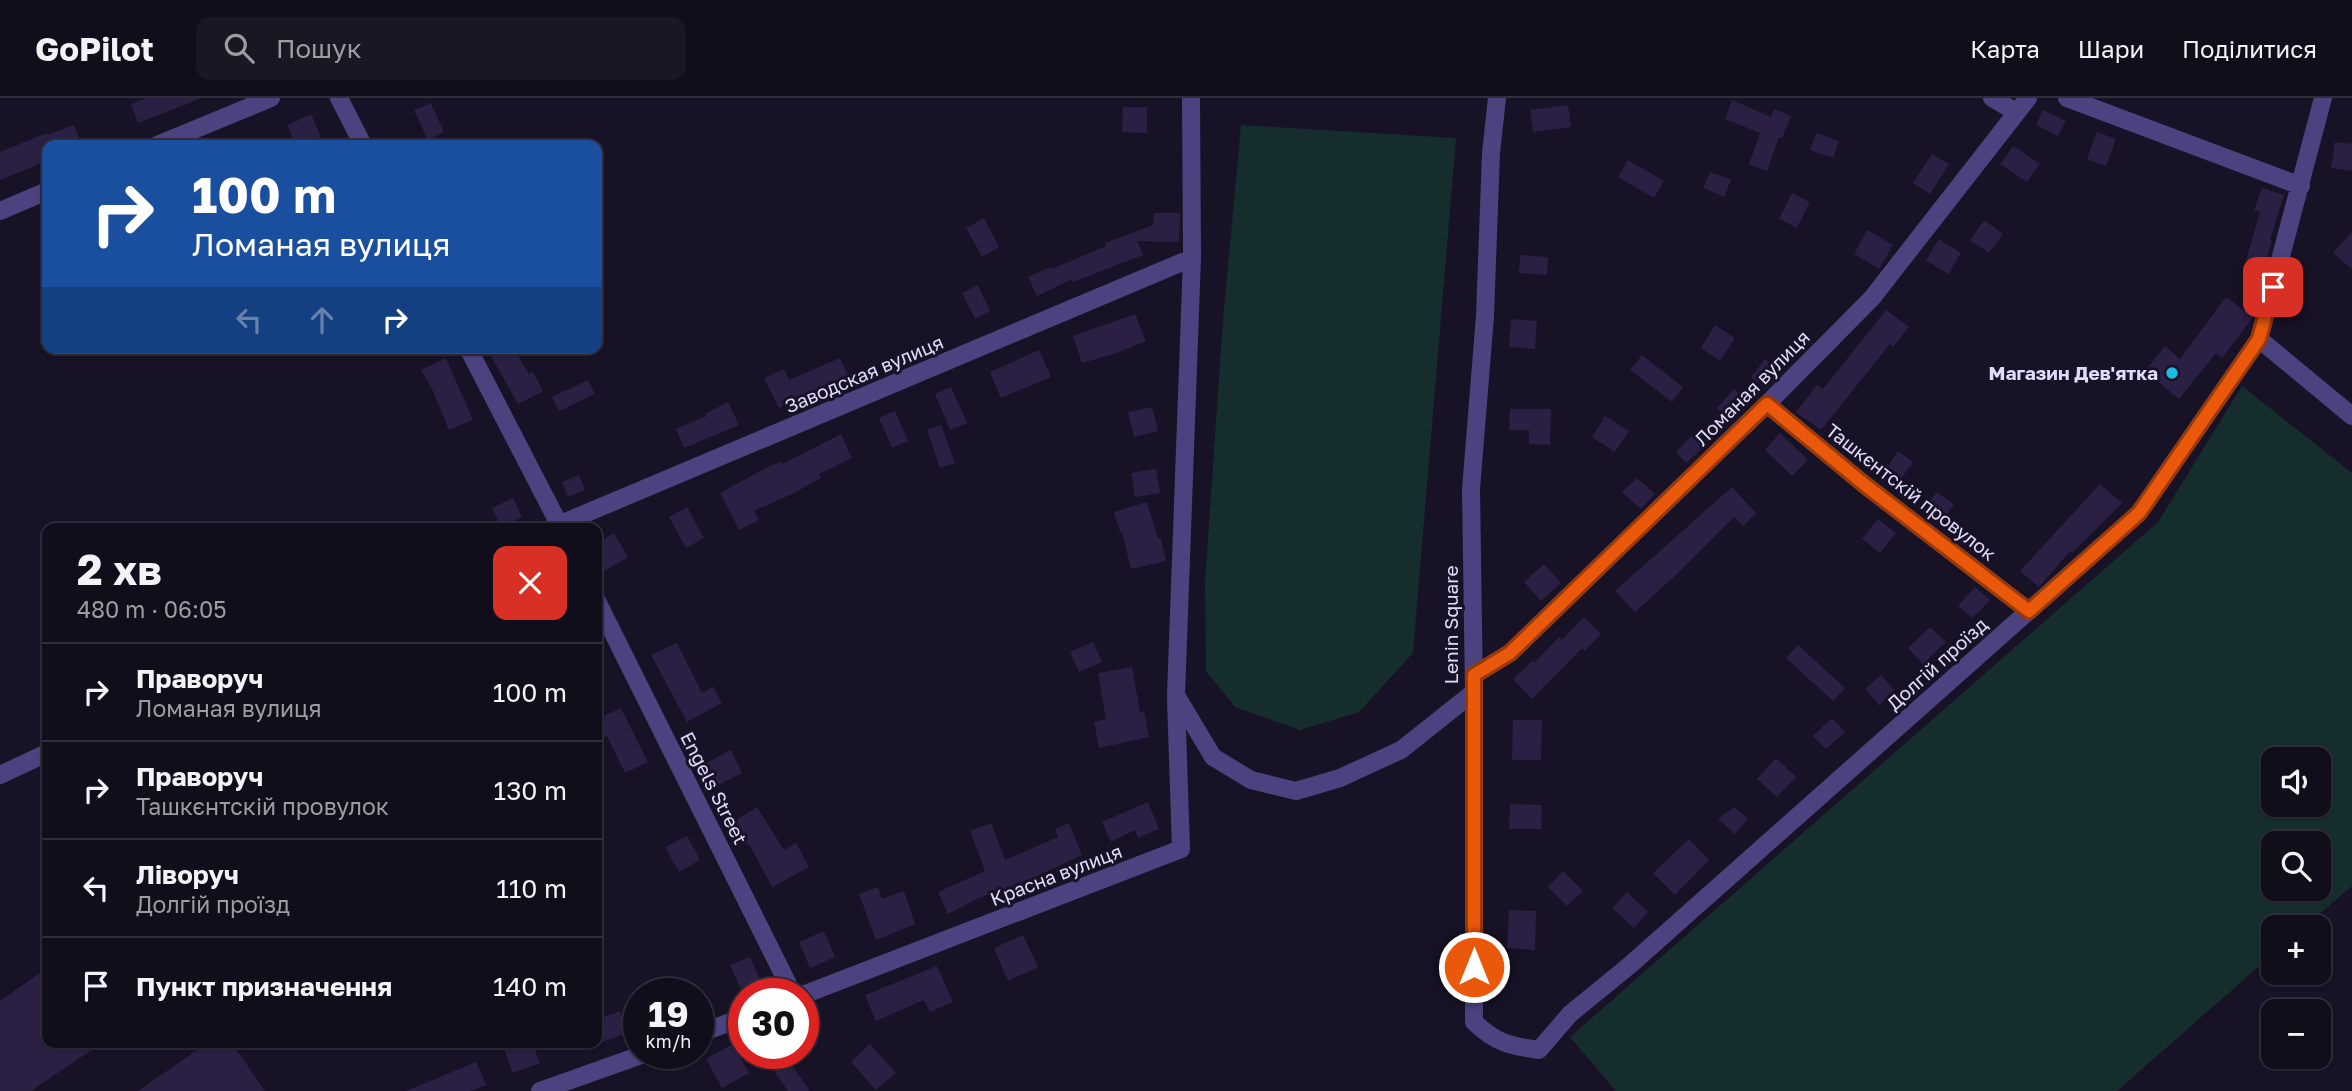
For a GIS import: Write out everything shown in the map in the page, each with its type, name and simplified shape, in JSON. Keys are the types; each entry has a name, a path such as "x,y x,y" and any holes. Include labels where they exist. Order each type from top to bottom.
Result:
{"street":[{"path":"169,140 271,98"},
{"path":"339,98 360,140"},
{"path":"1176,695 1192,258 1191,98"},
{"name":"Lenin Square","path":"1176,695 1213,757 1251,780 1296,791 1340,779 1401,750 1474,684 1471,489 1485,316 1491,153 1497,98"},
{"path":"1992,98 2022,105"},
{"path":"2067,98 2301,186"},
{"name":"Долгій проїзд","path":"1474,684 1474,1022 1489,1036 1510,1046 1539,1050 1570,1014 1630,965 2139,513 2259,339 2323,98"},
{"name":"Ломаная вулиця","path":"1474,684 1510,653 1767,404 1872,298 2022,105"},
{"path":"0,211 42,193"},
{"name":"Заводская вулиця","path":"566,523 1192,258"},
{"path":"2259,339 2352,416"},
{"path":"471,354 555,523"},
{"name":"Ташкєнтскій провулок","path":"1767,404 1865,485 2029,611"},
{"name":"Engels Street","path":"602,611 785,978"},
{"name":"Красна вулиця","path":"819,989 1181,849 1176,695"},
{"path":"0,775 42,755"},
{"path":"540,1091 623,1061"}],"green space":[{"path":"1241,125 1456,138 1413,653 1359,712 1300,730 1235,707 1206,671 1205,582 1223,320"},
{"path":"2242,386 2352,473 2352,886 2318,915 2261,915 2261,965 2117,1091 1616,1091 1570,1037 2158,522"}],"building":[{"path":"147,98 199,99 138,123 131,104"},
{"path":"1732,100 1771,117 1774,109 1791,116 1782,138 1779,137 1767,171 1749,164 1760,133 1725,119"},
{"path":"431,103 444,132 428,140 414,110"},
{"path":"1568,105 1571,127 1533,132 1530,110"},
{"path":"1123,107 1147,107 1147,133 1122,132"},
{"path":"2043,110 2066,121 2058,136 2036,125"},
{"path":"311,114 321,137 314,140 294,140 287,125"},
{"path":"74,125 80,140 42,140 42,163 0,180 0,152"},
{"path":"2097,132 2116,139 2106,166 2087,159"},
{"path":"1816,133 1839,141 1833,158 1810,150"},
{"path":"2335,142 2352,144 2352,171 2331,168"},
{"path":"2013,146 2040,164 2027,182 2000,164"},
{"path":"1932,154 1949,164 1930,194 1913,183"},
{"path":"1628,160 1664,181 1654,198 1618,177"},
{"path":"1710,172 1731,180 1724,197 1703,188"},
{"path":"2262,188 2284,195 2264,267 2246,261 2260,212 2254,210"},
{"path":"1792,193 1810,202 1797,228 1779,219"},
{"path":"1154,213 1180,213 1179,242 1137,241 1143,255 1073,282 1072,279 1037,296 1028,277 1153,225"},
{"path":"984,218 999,247 982,257 966,228"},
{"path":"1984,220 2003,234 1989,253 1970,240"},
{"path":"1867,230 1893,245 1879,269 1854,254"},
{"path":"2352,232 2352,269 2333,253"},
{"path":"1939,239 1961,253 1948,274 1926,260"},
{"path":"1520,255 1548,257 1547,275 1519,273"},
{"path":"978,285 990,311 975,319 962,293"},
{"path":"2226,297 2253,317 2222,358 2216,353 2179,399 2145,371 2165,346 2180,359"},
{"path":"1886,310 1909,327 1893,347 1890,344 1821,430 1796,412 1817,385 1823,389"},
{"path":"1135,314 1146,341 1082,363 1073,336"},
{"path":"1511,319 1537,321 1535,349 1509,347"},
{"path":"1715,325 1735,338 1720,361 1701,348"},
{"path":"1039,350 1051,377 1001,398 990,372"},
{"path":"517,354 529,374 533,372 543,391 518,404 491,356"},
{"path":"1642,355 1683,387 1672,402 1630,370"},
{"path":"446,358 473,420 449,430 421,370"},
{"path":"840,358 849,377 779,408 764,378 784,369 789,380"},
{"path":"1765,359 1782,372 1766,389 1751,377"},
{"path":"588,380 595,394 559,411 552,397"},
{"path":"951,387 967,423 950,430 935,394"},
{"path":"1734,389 1750,404 1732,422 1717,408"},
{"path":"728,402 739,425 684,448 676,429 706,416 705,414"},
{"path":"1152,407 1158,431 1134,437 1128,412"},
{"path":"1510,409 1551,409 1550,445 1529,444 1529,430 1509,430"},
{"path":"895,411 908,441 892,448 879,418"},
{"path":"1605,416 1629,431 1615,452 1592,437"},
{"path":"941,425 955,463 940,468 927,430"},
{"path":"1780,433 1808,460 1792,476 1765,450"},
{"path":"841,434 852,458 819,474 821,478 794,493 754,511 759,520 739,530 720,493 764,469 780,462 782,464"},
{"path":"1692,435 1704,447 1686,463 1676,452"},
{"path":"1898,451 1913,462 1898,483 1883,473"},
{"path":"1156,469 1160,493 1135,497 1131,473"},
{"path":"579,475 585,490 568,497 562,482"},
{"path":"1637,478 1655,494 1641,509 1622,492"},
{"path":"2100,484 2122,503 2072,553 2070,551 2039,587 2020,571"},
{"path":"1732,487 1756,513 1743,526 1734,517 1635,612 1615,591"},
{"path":"1936,492 1954,504 1942,522 1924,511"},
{"path":"513,498 522,517 509,523 499,523 492,508"},
{"path":"1147,502 1158,539 1161,538 1166,561 1131,569 1114,512"},
{"path":"687,507 704,538 686,548 669,517"},
{"path":"1878,519 1896,533 1880,553 1862,539"},
{"path":"614,533 628,557 604,571 602,540"},
{"path":"1544,564 1561,583 1541,601 1524,582"},
{"path":"1975,587 1990,600 1973,618 1958,606"},
{"path":"1584,617 1601,634 1585,651 1582,648 1532,699 1513,679 1532,661 1534,663 1559,637 1562,640"},
{"path":"1930,627 1946,642 1923,664 1908,648"},
{"path":"1093,642 1102,662 1079,672 1070,652"},
{"path":"677,643 702,693 713,687 722,703 687,722 651,655"},
{"path":"1798,645 1845,688 1833,701 1786,658"},
{"path":"1132,667 1140,712 1144,711 1149,737 1099,748 1094,722 1106,719 1098,673"},
{"path":"1881,675 1895,691 1879,705 1865,689"},
{"path":"621,708 648,762 625,773 607,736 602,738 602,717"},
{"path":"1832,718 1845,732 1826,749 1813,736"},
{"path":"1513,720 1542,720 1541,760 1512,760"},
{"path":"731,750 742,773 716,786 704,764"},
{"path":"1776,758 1796,777 1777,797 1757,779"},
{"path":"1148,802 1159,829 1138,838 1135,830 1111,842 1102,822"},
{"path":"1510,804 1542,805 1541,829 1509,829"},
{"path":"757,807 784,850 796,843 809,867 772,887 749,844 747,845 733,822"},
{"path":"1734,807 1748,819 1735,834 1718,819"},
{"path":"991,823 1005,860 1058,837 1055,829 1069,823 1082,855 1024,882 979,898 948,914 938,892 985,871 970,831"},
{"path":"687,836 700,860 679,872 665,847"},
{"path":"1689,839 1709,860 1675,895 1653,873"},
{"path":"1563,871 1583,891 1567,906 1548,887"},
{"path":"878,887 882,899 904,891 915,924 876,940 859,894"},
{"path":"1627,892 1648,912 1634,928 1612,908"},
{"path":"1509,910 1536,911 1535,950 1507,948"},
{"path":"824,931 835,957 810,968 799,942"},
{"path":"1023,935 1038,967 1008,981 994,948"},
{"path":"750,957 759,978 736,978 730,965"},
{"path":"937,966 953,1002 930,1012 924,1000 876,1021 865,995"},
{"path":"42,972 42,1048 95,1048 31,1091 0,1091 0,1001"},
{"path":"620,1011 623,1034 603,1042 602,1018"},
{"path":"870,1044 896,1073 876,1090 851,1062"},
{"path":"728,1047 728,1069 747,1069 749,1073 722,1088 712,1069 714,1069 714,1055"},
{"path":"200,1048 235,1048 265,1091 138,1091"},
{"path":"534,1048 540,1063 513,1073 504,1049"},
{"path":"476,1062 486,1085 470,1091 406,1091"},
{"path":"794,1069 810,1091 788,1091 773,1070"}],"place":[{"name":"Магазин Дев'ятка","path":"2172,373"}],"route":[{"path":"1474,967 1474,675 1510,653 1767,404 1865,485 2029,611 2139,513 2259,339 2273,287"}]}
